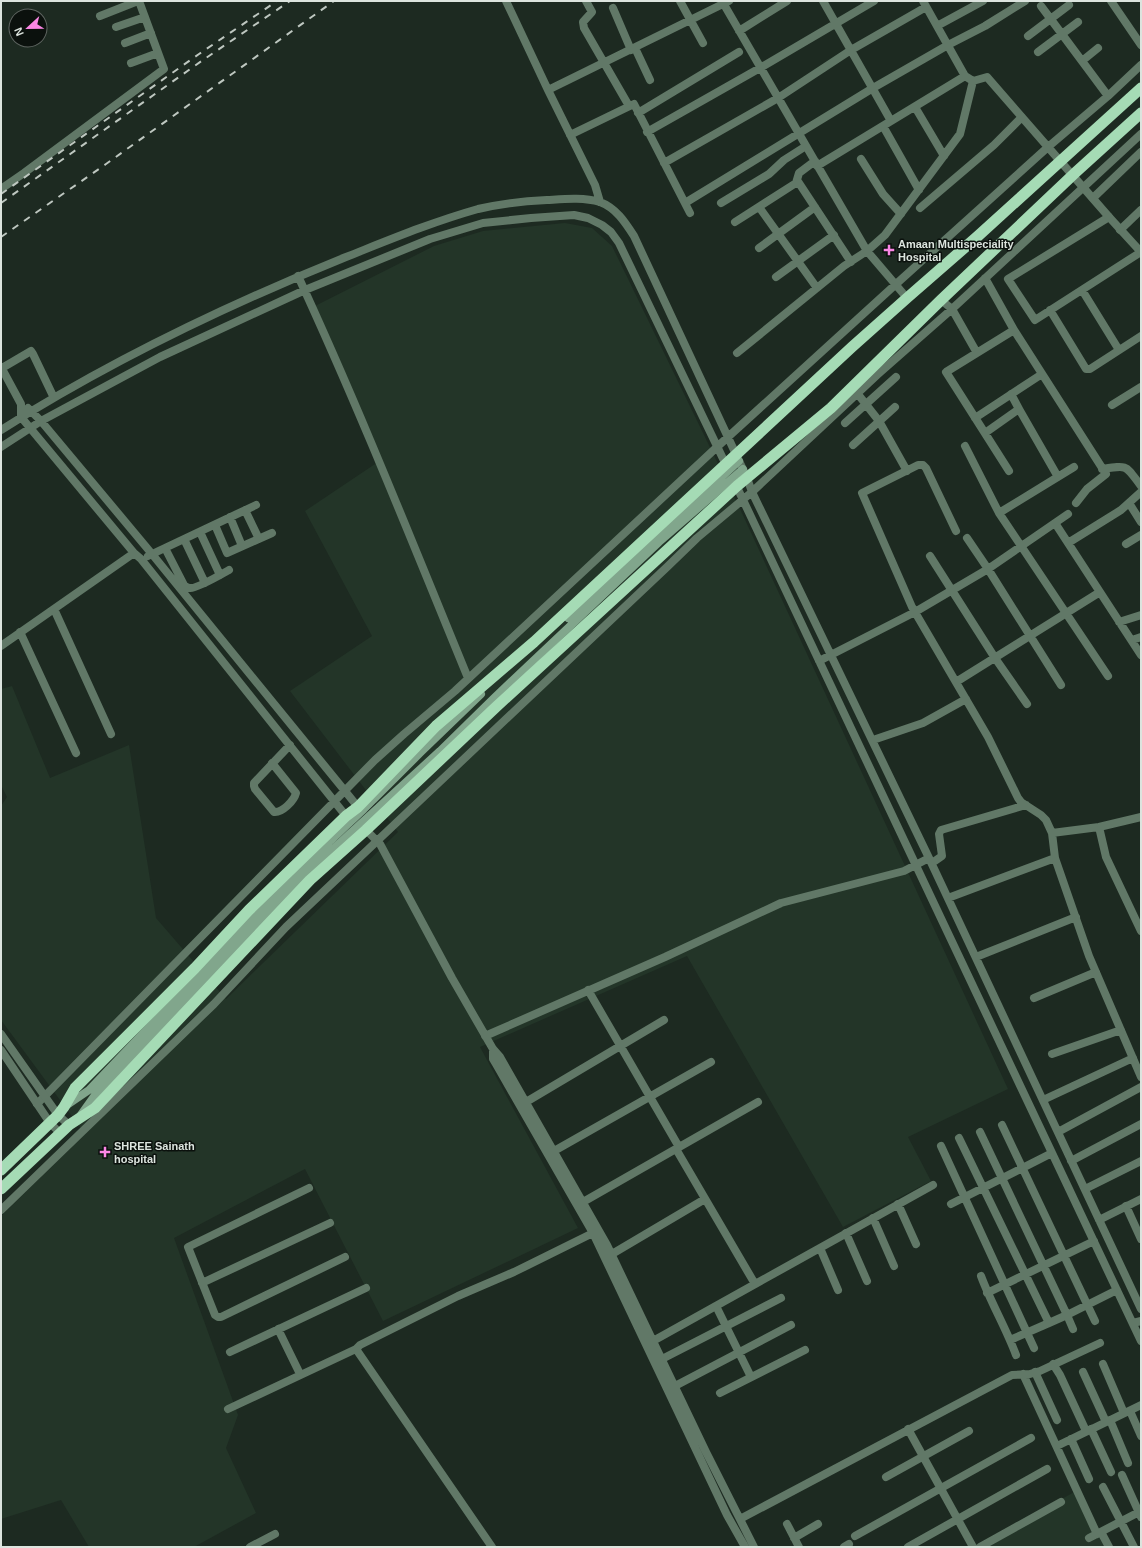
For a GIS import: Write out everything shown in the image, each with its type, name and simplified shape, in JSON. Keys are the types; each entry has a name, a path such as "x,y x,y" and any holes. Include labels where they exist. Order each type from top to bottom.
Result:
{"highway":[{"path":"1,1188 69,1125 95,1108 310,880 366,830 496,707 731,475 738,458 907,298 1061,162 1141,88"},
{"path":"1,1170 58,1115 75,1088 195,968 249,910 346,816 358,807 436,726 731,475 745,473 831,408 941,300 1141,113"}],"main road":[{"path":"58,1115 89,1090 301,868 364,809 477,698 731,475"},
{"path":"78,1119 94,1095 307,873 440,751 494,698 731,475"}],"street":[{"path":"1,189 164,69 138,1 100,16"},
{"path":"506,1 595,185 600,202"},
{"path":"586,1 592,12 583,22 584,28 629,106"},
{"path":"680,1 703,43"},
{"path":"739,31 787,1"},
{"path":"823,1 891,121"},
{"path":"647,132 874,1"},
{"path":"937,26 983,1"},
{"path":"685,203 872,88 985,26 1025,1"},
{"path":"1111,1 1141,44"},
{"path":"548,90 725,2 739,31 760,68 868,252 907,298"},
{"path":"664,164 778,98 924,4 966,76 973,81"},
{"path":"1028,36 1069,5"},
{"path":"1041,6 1108,96"},
{"path":"613,8 650,80"},
{"path":"116,27 145,17"},
{"path":"1038,52 1078,22"},
{"path":"124,43 151,33"},
{"path":"1082,61 1098,48"},
{"path":"638,113 739,52"},
{"path":"131,63 158,53"},
{"path":"37,1104 334,801 404,734 468,678 728,437 895,285 1141,65"},
{"path":"735,222 796,183 799,172 883,126 966,76"},
{"path":"973,81 987,77 1093,198 1108,218 1141,252 1034,320 1008,279 1108,218"},
{"path":"737,353 817,288 851,262 868,252 885,235 960,134 973,81"},
{"path":"570,135 634,104 647,132 690,213"},
{"path":"914,107 944,156"},
{"path":"920,208 994,145 1022,117"},
{"path":"883,126 919,190"},
{"path":"1,1210 214,1004 286,927 697,538 752,492 857,393 952,309 1141,134"},
{"path":"721,203 769,174 784,160 806,146"},
{"path":"1093,198 1141,152"},
{"path":"861,159 883,194 901,214"},
{"path":"797,180 851,262"},
{"path":"1,430 32,410 153,343 298,276 424,226 480,209 528,201 571,199 600,202 617,213 624,220 634,236 745,473 752,492 931,860 1141,1309"},
{"path":"759,207 817,288"},
{"path":"759,248 815,207"},
{"path":"1120,230 1141,210"},
{"path":"1,447 42,421 160,357 305,290 430,239 483,223 574,215 588,218 602,225 611,232 619,243 718,447 1117,1290 1137,1322 1141,1341"},
{"path":"776,277 834,235"},
{"path":"298,276 391,489 468,678"},
{"path":"985,278 1014,330 1106,474 1087,489 1076,503"},
{"path":"1082,290 1119,350"},
{"path":"941,300 952,309 977,353"},
{"path":"1050,310 1086,369 1090,369 1141,336"},
{"path":"1009,471 946,372 1014,330"},
{"path":"54,398 31,351 1,367 21,404 21,417 134,553 141,559 346,816"},
{"path":"675,360 688,353"},
{"path":"119,362 126,375"},
{"path":"975,418 1042,374"},
{"path":"845,424 896,377"},
{"path":"1112,405 1141,387"},
{"path":"857,393 879,421 908,471"},
{"path":"1011,394 1058,477"},
{"path":"21,404 32,410 42,421 358,807"},
{"path":"853,445 896,407"},
{"path":"985,433 1019,409"},
{"path":"966,446 999,513 1108,676"},
{"path":"956,531 926,468 923,465 918,465 862,493 915,612 988,737 1018,798 1046,820 1052,833 1055,858 1096,972 1141,1076"},
{"path":"1102,469 1122,466 1127,468 1141,486"},
{"path":"999,513 1074,467"},
{"path":"1068,543 1121,510 1141,492"},
{"path":"1129,503 1141,522"},
{"path":"141,559 256,505"},
{"path":"246,510 259,539"},
{"path":"819,661 915,612 988,569 1068,514"},
{"path":"230,517 242,546"},
{"path":"1055,523 1141,655"},
{"path":"214,525 227,553 272,533"},
{"path":"200,532 220,575"},
{"path":"1126,544 1141,535"},
{"path":"967,538 1061,685"},
{"path":"184,539 205,583"},
{"path":"165,548 184,585 188,588 191,589 205,583 229,570"},
{"path":"1,646 134,553"},
{"path":"930,556 995,658 1027,704"},
{"path":"956,682 1100,592"},
{"path":"54,609 111,734"},
{"path":"1120,622 1141,615"},
{"path":"20,632 76,754"},
{"path":"1132,640 1141,637"},
{"path":"243,687 253,678"},
{"path":"873,740 923,723 966,699"},
{"path":"272,763 296,793 295,797 281,811 277,812 274,812 254,786 254,783 272,763 290,745"},
{"path":"485,1036 665,957 781,903 904,871 942,856 938,834 941,830 1026,805"},
{"path":"1052,833 1099,827 1141,817"},
{"path":"1099,827 1106,856 1141,931"},
{"path":"366,830 377,841 492,1049 500,1057 583,1202 727,1515 745,1547"},
{"path":"948,898 1055,858"},
{"path":"976,957 1076,917"},
{"path":"1034,998 1096,972"},
{"path":"588,990 650,1097 705,1199 755,1284"},
{"path":"526,1102 664,1020"},
{"path":"1052,1054 1121,1030"},
{"path":"1,1034 58,1115 69,1125"},
{"path":"492,1049 493,1059 597,1232 612,1254 754,1547"},
{"path":"1,1050 37,1104 58,1115"},
{"path":"1043,1100 1133,1058"},
{"path":"554,1151 711,1062"},
{"path":"1058,1132 1141,1087"},
{"path":"583,1202 758,1102"},
{"path":"58,1115 60,1133"},
{"path":"1071,1161 1141,1124"},
{"path":"1002,1125 1095,1321"},
{"path":"980,1132 1067,1314 1073,1330"},
{"path":"959,1138 1049,1323"},
{"path":"941,1146 1034,1348"},
{"path":"951,1204 1052,1153"},
{"path":"1084,1189 1141,1161"},
{"path":"653,1341 934,1185"},
{"path":"309,1188 188,1247 215,1314 218,1317 221,1317 345,1257"},
{"path":"612,1254 705,1199"},
{"path":"1099,1220 1141,1199"},
{"path":"898,1204 916,1244"},
{"path":"1126,1206 1141,1239"},
{"path":"873,1218 894,1266"},
{"path":"202,1283 330,1223"},
{"path":"228,1409 356,1349 360,1345 458,1296 514,1272 597,1232"},
{"path":"846,1233 867,1281"},
{"path":"987,1293 1094,1241"},
{"path":"1098,1250 1111,1245"},
{"path":"820,1248 838,1290"},
{"path":"981,1276 987,1293 1016,1355"},
{"path":"230,1352 366,1288"},
{"path":"1010,1340 1117,1290"},
{"path":"662,1359 781,1298"},
{"path":"716,1306 751,1377"},
{"path":"675,1386 791,1325"},
{"path":"278,1329 300,1374"},
{"path":"740,1519 1012,1375 1034,1372 1100,1343"},
{"path":"356,1349 492,1547"},
{"path":"720,1393 805,1350"},
{"path":"1053,1364 1111,1472"},
{"path":"1102,1364 1141,1436"},
{"path":"1034,1372 1057,1420"},
{"path":"1083,1372 1128,1463"},
{"path":"1023,1374 1099,1533 1109,1547"},
{"path":"1057,1446 1071,1438 1141,1406"},
{"path":"908,1429 973,1547"},
{"path":"886,1477 969,1431"},
{"path":"854,1536 1031,1438"},
{"path":"1071,1438 1088,1479"},
{"path":"908,1547 1047,1469"},
{"path":"1089,1538 1140,1514 1122,1476"},
{"path":"1103,1487 1134,1547"},
{"path":"980,1547 1061,1502"},
{"path":"786,1524 799,1547"},
{"path":"794,1538 818,1524"},
{"path":"250,1547 275,1534"}],"shaded area":[{"path":"565,223 592,228 612,246 741,511 1008,1089 908,1137 931,1181 843,1227 687,956 480,1047 578,1228 383,1321 305,1169 174,1238 238,1415 226,1448 256,1513 194,1547 89,1547 61,1500 1,1519 1,1216 85,1134 1,1020 1,806 7,797 1,785 1,689 12,686 50,778 129,745 156,918 226,999 398,832 290,691 372,636 305,511 381,460 313,307 434,246 483,231"},
{"path":"1078,1490 1108,1547 974,1547"}],"railway":[{"path":"1,194 199,54 277,1"},
{"path":"1,203 203,60 290,1"},
{"path":"1,237 334,1"}],"place":[{"name":"Amaan Multispeciality Hospital","path":"889,250"},
{"name":"SHREE Sainath hospital","path":"105,1152"}]}
